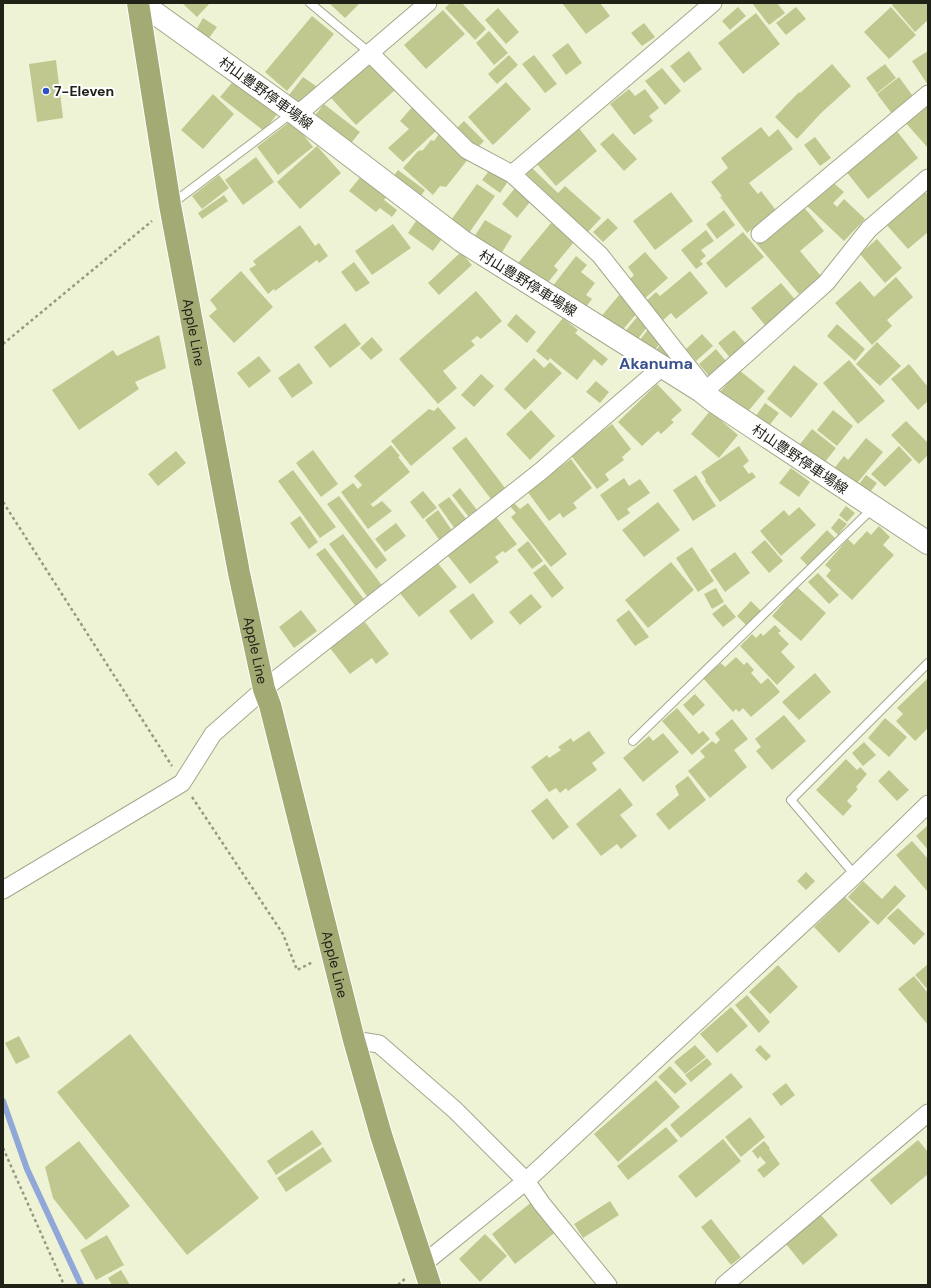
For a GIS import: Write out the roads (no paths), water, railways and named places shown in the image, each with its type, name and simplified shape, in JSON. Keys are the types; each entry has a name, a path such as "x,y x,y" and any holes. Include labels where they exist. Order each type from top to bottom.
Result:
{"highway":[{"name":"Apple Line","path":"138,3 170,205 239,573 264,689 270,705 354,1040 380,1136 430,1285"}],"main road":[{"name":"村山豊野停車場線","path":"141,3 295,114 462,241 710,396 928,543"}],"street":[{"path":"295,114 370,53 428,3"},
{"path":"512,174 713,3"},
{"path":"370,53 468,150 512,174 600,255 710,396 826,283 869,229 928,178"},
{"path":"760,234 928,94"},
{"path":"3,890 182,783 213,734 264,689 542,471 662,367"},
{"path":"423,1264 526,1181 855,875 928,804"},
{"path":"354,1040 379,1044 455,1110 526,1181 542,1204 608,1285"},
{"path":"724,1285 928,1113"}],"lane":[{"path":"310,3 370,53"},
{"path":"170,205 295,114"},
{"path":"633,741 874,508"},
{"path":"855,875 791,800 928,663"}],"waterway":[{"path":"3,1101 27,1169 81,1285"}],"place":[{"name":"7-Eleven","path":"46,91"}],"district":[{"name":"Akanuma","path":"656,363"}]}
